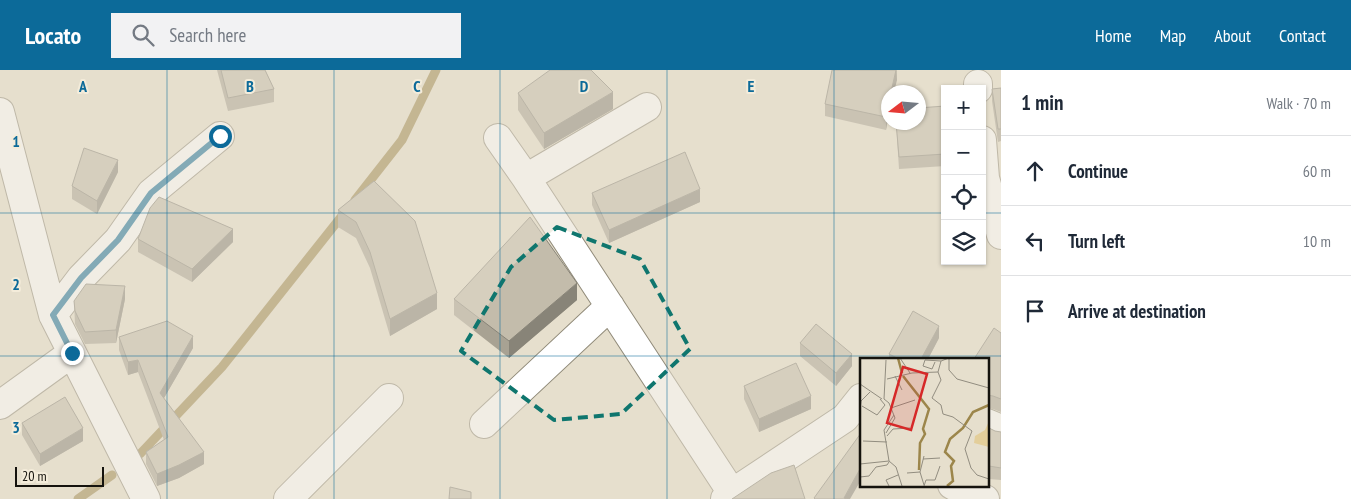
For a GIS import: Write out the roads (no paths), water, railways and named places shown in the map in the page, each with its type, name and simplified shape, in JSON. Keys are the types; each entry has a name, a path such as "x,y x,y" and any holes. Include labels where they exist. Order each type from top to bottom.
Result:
{"street":[{"path":"526,178 647,106"},
{"path":"0,112 53,315 146,499"},
{"path":"53,315 81,278 118,240 151,193 220,136"},
{"path":"498,138 610,306 729,496 856,415"},
{"path":"985,175 1001,235"},
{"path":"484,424 610,306"},
{"path":"0,405 72,353"},
{"path":"288,499 389,398"},
{"path":"988,423 1001,429"},
{"path":"954,486 969,494 985,499"}],"waterway":[{"path":"355,200 402,140 436,70"},
{"path":"140,454 222,367 345,212"},
{"path":"78,499 112,475"}]}
